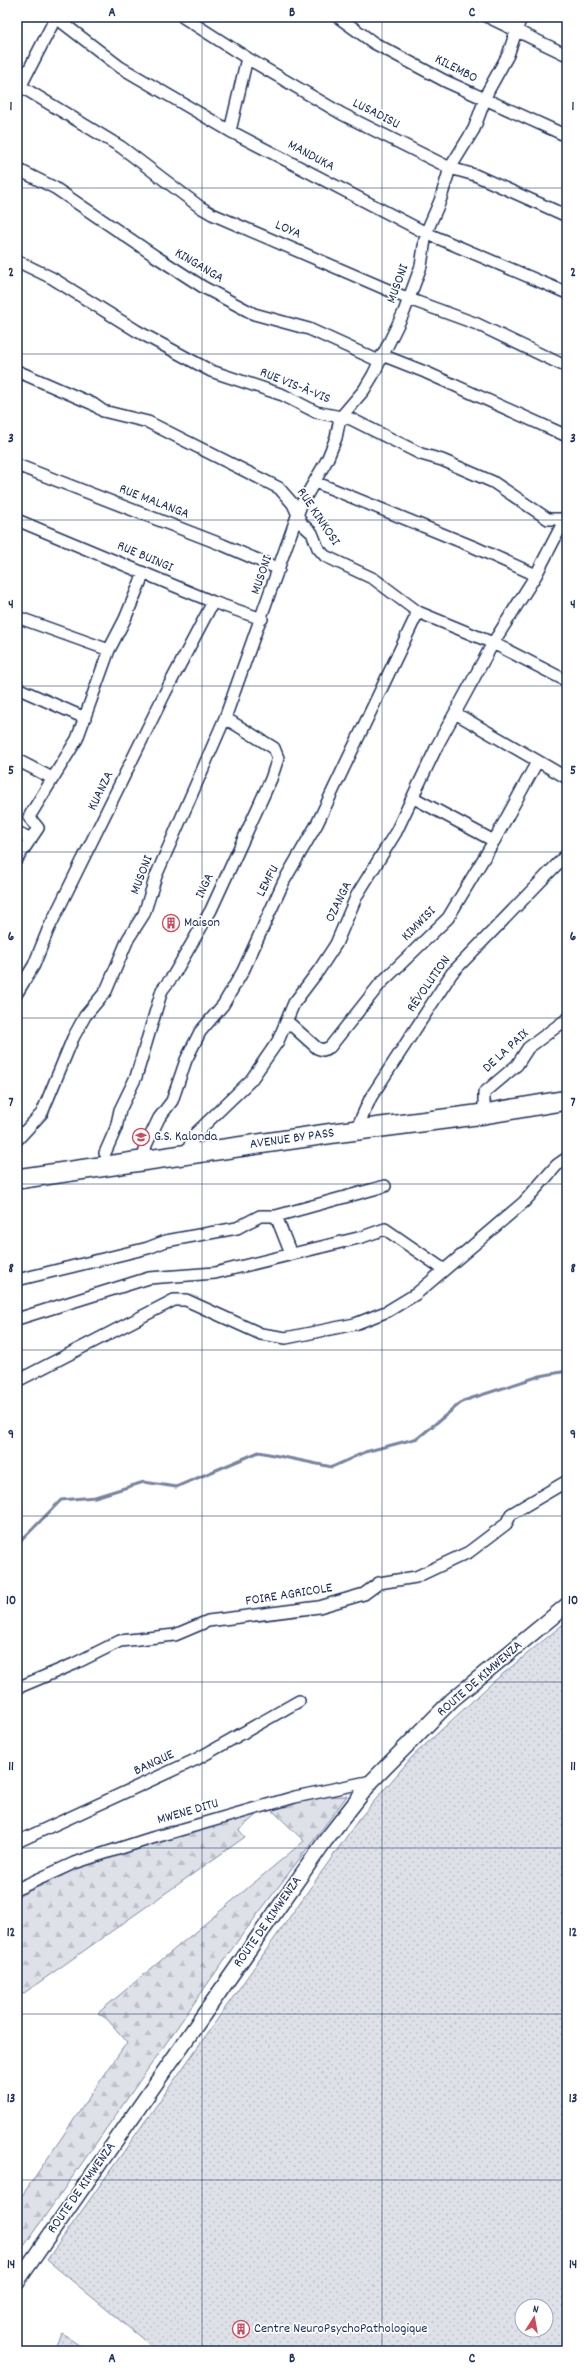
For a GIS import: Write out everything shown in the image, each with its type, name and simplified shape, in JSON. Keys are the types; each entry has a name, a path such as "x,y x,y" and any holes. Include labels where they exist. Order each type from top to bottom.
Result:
{"highway":[{"name":"AVENUE BY PASS","path":"17,1179 356,1130 484,1114 567,1100"}],"street":[{"path":"18,88 56,17"},
{"name":"MANDUKA","path":"56,17 120,66 230,131 426,233 567,293"},
{"name":"LUSADISU","path":"183,17 247,58 342,114 450,168 475,175 567,216"},
{"name":"KILEMBO","path":"338,17 374,43 485,101 567,136"},
{"path":"488,17 567,55"},
{"name":"MUSONI","path":"17,1140 42,1113 73,1038 85,1016 106,991 128,939 144,914 156,876 225,718 280,569 298,514 336,438 340,418 364,390 409,299 421,266 426,233 440,201 450,168 466,146 488,91 508,55 521,17"},
{"path":"230,131 247,58"},
{"name":"LOYA","path":"18,88 121,147 200,207 212,214 409,299 477,324 567,367"},
{"name":"KINGANGA","path":"17,169 55,188 203,287 254,314 308,329 380,358 425,372 567,436"},
{"name":"RUE VIS-À-VIS","path":"17,261 52,278 137,331 211,371 283,395 316,412 350,419 421,454 442,460 481,476 548,520 555,521 566,517"},
{"name":"RUE KINKOSI","path":"17,371 92,404 103,411 148,422 279,488 293,504 302,524 312,533 318,548 325,556 374,579 418,612 493,643 567,681"},
{"name":"RUE MALANGA","path":"17,465 223,545 280,569"},
{"path":"315,482 474,547 536,575"},
{"name":"OZANGA","path":"186,1154 195,1134 251,1080 278,1041 288,1022 294,1004 320,970 336,944 357,894 396,832 414,798 437,746 454,713 493,643 536,575 566,517"},
{"name":"RUE BUINGI","path":"17,520 213,602 262,619"},
{"path":"17,859 38,828 29,817 77,739 109,650 125,619 144,573"},
{"name":"KUANZA","path":"17,993 34,965 48,930 165,693 213,602"},
{"name":"LEMFU","path":"143,1161 146,1145 159,1118 172,1101 193,1046 200,1032 223,1005 243,971 281,887 317,824 418,612"},
{"path":"17,617 109,650"},
{"path":"17,688 85,718"},
{"path":"454,713 567,778"},
{"name":"INGA","path":"105,1153 116,1128 120,1110 136,1076 162,990 173,976 211,910 271,779 278,758 274,748 225,718"},
{"path":"17,760 52,778"},
{"name":"KIMWISI","path":"288,1022 317,1048 323,1050 330,1047 380,984 448,918 494,841 537,762"},
{"path":"414,798 494,841"},
{"path":"17,832 31,839"},
{"name":"RÉVOLUTION","path":"356,1130 371,1097 452,972 567,854"},
{"name":"DE LA PAIX","path":"484,1114 484,1093 517,1065 528,1048 567,1020"},
{"path":"17,1380 174,1300 186,1300 261,1334 286,1338 355,1324 388,1311 416,1294 443,1269 524,1202 557,1165 567,1158"},
{"path":"17,1280 148,1248 166,1241 237,1228 260,1216 276,1216 384,1186"},
{"path":"276,1216 291,1254"},
{"path":"17,1319 149,1278 215,1273 362,1237 385,1229 443,1269"},
{"name":"FOIRE AGRICOLE","path":"17,1688 74,1664 118,1642 175,1635 208,1621 319,1607 364,1594 379,1583 416,1577 469,1552 506,1524 512,1514 567,1481"},
{"name":"ROUTE DE KIMWENZA","path":"17,2282 325,1842 372,1781 452,1700 567,1605"},
{"name":"BANQUE","path":"17,1842 197,1760 299,1701"},
{"name":"MWENE DITU","path":"17,1889 74,1863 152,1838 295,1797 372,1781"}],"green space":[{"path":"567,1621 567,2351 157,2351 47,2260 359,1819 412,1757 493,1682"},
{"path":"347,1796 239,1939 17,2256 17,2203 127,2042 107,2019 98,2013 304,1841 270,1808 262,1810 239,1830 245,1837 17,1998 17,1897 82,1866 302,1797"},
{"path":"63,2334 87,2351 52,2351"}],"waterway":[{"path":"17,1545 61,1500 95,1497 144,1482 176,1487 259,1452 332,1467 365,1452 418,1438 463,1401 540,1376 567,1371"}],"place":[{"name":"Maison","path":"171,923"},
{"name":"G.S. Kalonda","path":"141,1137"},
{"name":"Centre NeuroPsychoPathologique","path":"241,2329"}]}
